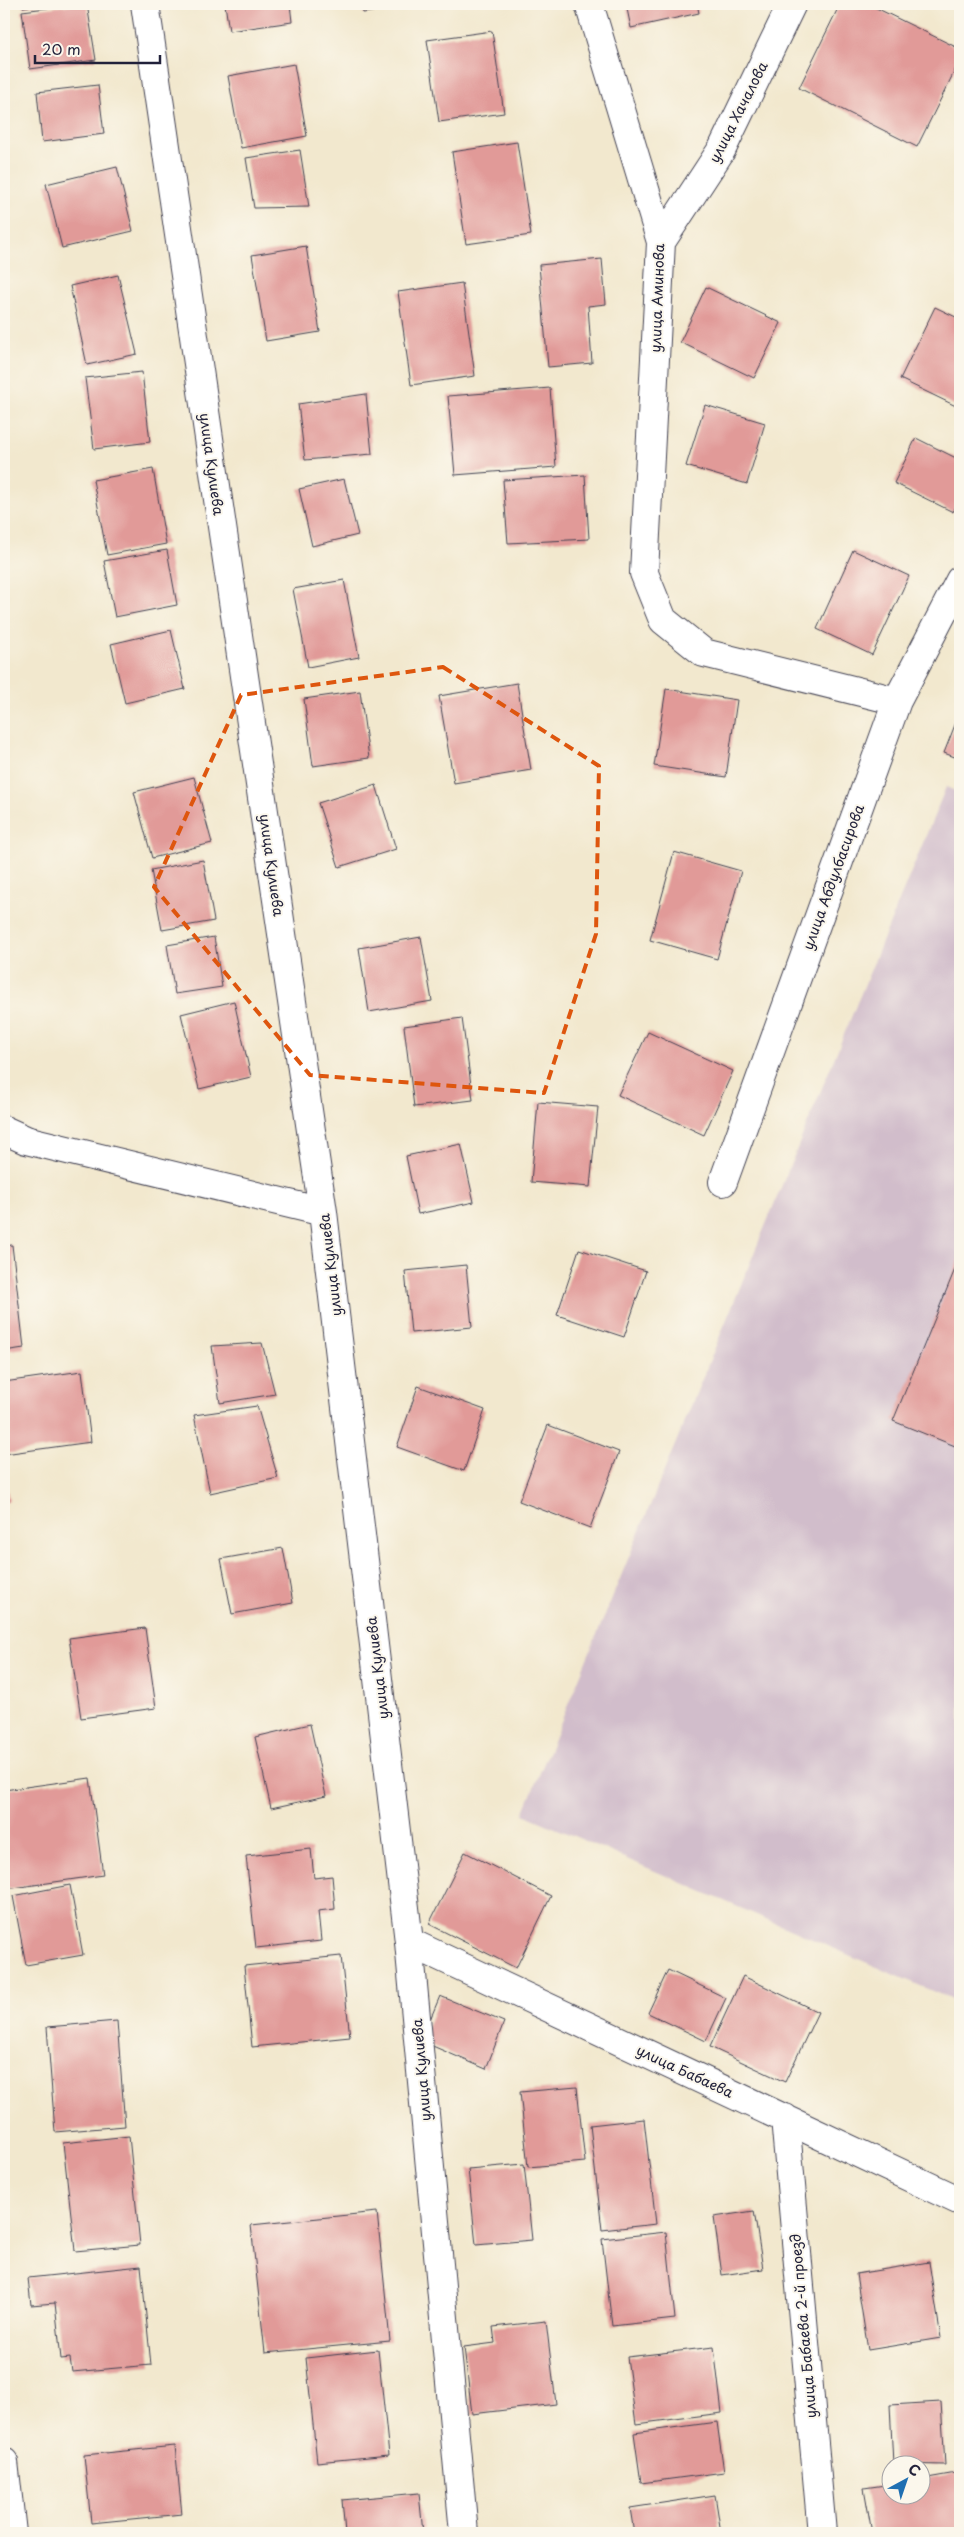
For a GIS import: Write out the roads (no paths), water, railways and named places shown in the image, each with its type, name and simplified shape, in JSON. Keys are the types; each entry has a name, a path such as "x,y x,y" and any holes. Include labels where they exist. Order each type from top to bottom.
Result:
{"street":[{"name":"улица Кулиева","path":"145,4 323,1212 409,1942 464,2533"},
{"name":"улица Аминова","path":"589,4 661,242 644,573 663,620 704,653 897,701"},
{"name":"улица Хачалова","path":"661,242 722,149 792,4"},
{"name":"улица Абдулбасирова","path":"723,1182 897,701 960,580"},
{"path":"4,1130 26,1140 323,1212"},
{"name":"улица Бабаева","path":"409,1942 960,2201"},
{"name":"улица Бабаева 2-й проезд","path":"785,2118 822,2533"},
{"path":"4,2462 12,2533"}]}
